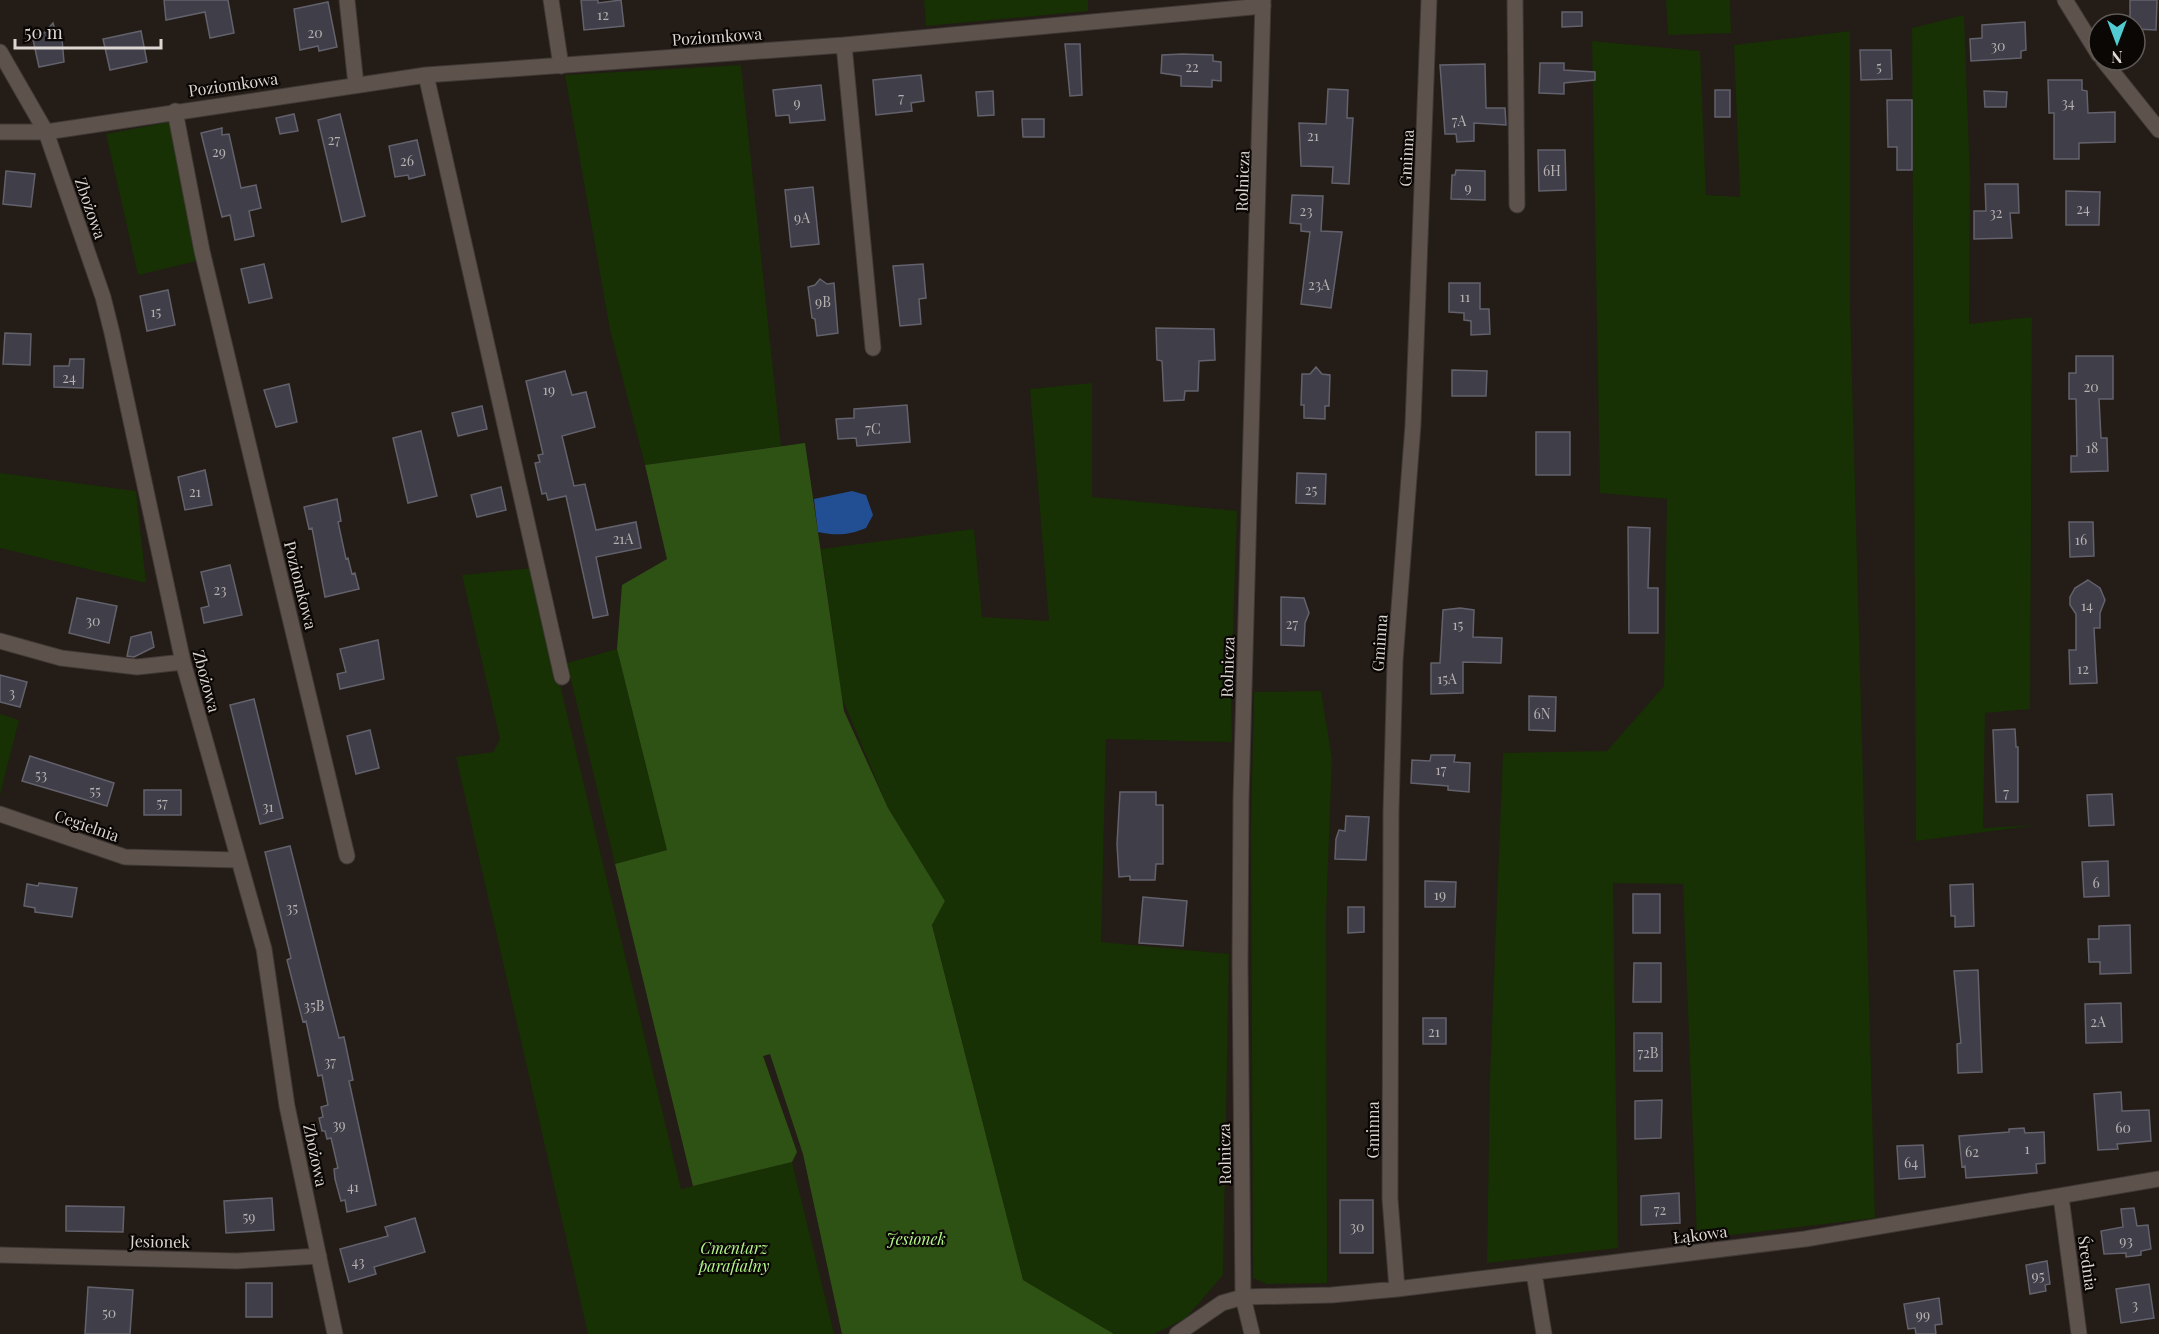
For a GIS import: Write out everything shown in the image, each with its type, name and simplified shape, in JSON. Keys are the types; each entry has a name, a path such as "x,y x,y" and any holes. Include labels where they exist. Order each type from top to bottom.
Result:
{"street":[{"path":"347,0 356,85"},
{"path":"551,0 561,66"},
{"name":"Gminna","path":"1397,1289 1390,1199 1391,812 1395,660 1413,425 1429,0"},
{"path":"1515,0 1517,205"},
{"path":"2065,0 2087,36"},
{"name":"Poziomkowa","path":"0,132 46,132 426,75 844,45 1263,3"},
{"name":"Rolnicza","path":"1252,1334 1243,1297 1241,799 1263,3"},
{"path":"844,45 873,348"},
{"name":"Zbożowa","path":"0,52 46,132 103,297 183,662 237,860 264,949 287,1106 335,1334"},
{"path":"2113,72 2159,130"},
{"path":"426,75 562,677"},
{"name":"Poziomkowa","path":"175,111 202,251 347,856"},
{"path":"0,641 61,658 137,667 183,662"},
{"name":"Cegielnia","path":"0,814 124,857 237,860"},
{"name":"Łąkowa","path":"1243,1297 1332,1295 1397,1289 1805,1239 2159,1179"},
{"name":"Średnia","path":"2061,1197 2079,1334"},
{"name":"Jesionek","path":"0,1255 237,1261 319,1256"},
{"path":"1534,1273 1544,1334"},
{"path":"1177,1334 1222,1303 1243,1297"}],"green space":[{"path":"924,0 1088,0 1088,11 926,26"},
{"path":"1666,0 1730,0 1731,33 1668,35"},
{"path":"1964,15 1970,179 1969,324 2032,317 2030,709 1985,713 1983,828 2037,825 1916,841 1912,28"},
{"path":"1850,31 1850,304 1875,1218 1697,1239 1683,884 1613,883 1618,1248 1487,1263 1490,1076 1503,753 1607,751 1664,686 1667,499 1600,493 1592,41 1700,51 1706,195 1740,197 1734,45"},
{"path":"741,65 781,446 645,465 610,330 565,75"},
{"path":"170,122 197,261 138,275 106,134"},
{"path":"1092,383 1092,497 1237,511 1231,692 1232,742 1106,739 1101,942 1229,954 1223,1275 1186,1318 1154,1334 1114,1334 1023,1280 932,924 945,901 888,808 842,698 821,549 974,529 982,617 1049,621 1030,389"},
{"path":"805,443 844,711 888,808 945,901 932,925 1023,1280 1114,1334 842,1334 803,1154 770,1054 763,1056 797,1152 792,1162 693,1186 615,864 667,850 617,649 622,585 667,559 645,465"},
{"path":"0,473 136,491 146,583 0,548"},
{"name":"Cmentarz parafialny","path":"532,568 681,1189 792,1162 834,1334 588,1334 456,757 493,752 500,739 462,575"},
{"path":"617,649 667,850 615,864 567,663"},
{"path":"1321,691 1332,758 1326,916 1327,1283 1267,1284 1253,1278 1251,830 1254,692"},
{"path":"0,714 19,720 0,795"}],"water":[{"path":"852,491 866,495 873,515 866,528 843,534 818,532 814,499"}],"building":[{"path":"164,0 228,0 234,33 210,38 205,12 166,20"},
{"path":"581,0 598,0 598,3 621,0 624,26 584,30"},
{"path":"2130,0 2157,0 2156,30 2147,30 2147,12 2130,12"},
{"path":"328,2 337,47 319,51 318,46 300,50 294,9"},
{"path":"1562,12 1582,12 1582,26 1562,27"},
{"path":"2025,22 2026,50 2021,51 2021,58 1971,61 1970,39 1982,38 1982,25"},
{"path":"53,23 57,39 62,39 64,62 39,67 32,35 44,33"},
{"path":"141,31 147,62 110,70 103,39"},
{"path":"1065,44 1080,44 1082,95 1070,96"},
{"path":"1860,50 1891,50 1892,79 1861,80"},
{"path":"1162,55 1213,55 1213,61 1221,62 1221,81 1212,80 1212,87 1181,86 1181,76 1161,73"},
{"path":"1540,63 1564,63 1564,70 1595,72 1595,80 1564,83 1564,94 1539,93"},
{"path":"1485,64 1486,108 1505,108 1506,125 1474,123 1474,141 1457,142 1456,134 1445,134 1440,65"},
{"path":"921,75 924,101 911,103 912,111 876,115 873,80"},
{"path":"2048,80 2082,80 2082,90 2087,91 2088,113 2115,112 2115,142 2079,143 2079,159 2054,159 2054,113 2049,113"},
{"path":"821,85 825,120 790,123 789,115 776,116 773,90"},
{"path":"1328,89 1348,90 1347,118 1353,118 1349,184 1332,183 1333,167 1301,166 1299,123 1326,124"},
{"path":"1715,90 1730,90 1730,117 1715,117"},
{"path":"993,91 994,115 978,116 976,92"},
{"path":"1984,91 2007,92 2006,107 1985,107"},
{"path":"1887,100 1912,100 1912,170 1897,170 1897,147 1888,147"},
{"path":"294,114 298,131 280,134 276,118"},
{"path":"340,114 365,216 342,222 318,120"},
{"path":"1022,119 1044,119 1044,137 1023,137"},
{"path":"222,128 222,135 229,134 241,188 256,185 261,208 249,211 254,236 235,240 230,215 222,217 201,133"},
{"path":"417,140 425,175 409,179 408,175 395,177 389,146"},
{"path":"1538,150 1565,150 1566,190 1539,191"},
{"path":"1456,170 1485,171 1485,200 1451,199 1452,175 1455,175"},
{"path":"6,171 35,174 31,207 3,204"},
{"path":"1985,184 2018,184 2019,213 2010,213 2012,238 1974,239 1974,211 1986,211"},
{"path":"813,187 819,244 791,247 785,190"},
{"path":"2066,191 2100,192 2099,225 2066,225"},
{"path":"1292,195 1323,196 1321,231 1342,232 1331,308 1301,304 1310,232 1301,231 1301,224 1290,223"},
{"path":"264,264 272,298 249,303 241,269"},
{"path":"923,264 926,298 919,299 921,324 900,326 893,266"},
{"path":"820,279 827,284 834,283 838,333 817,336 808,287 815,285"},
{"path":"1449,283 1480,283 1480,309 1489,309 1490,334 1471,335 1471,321 1464,320 1464,313 1449,312"},
{"path":"168,290 175,325 147,331 140,296"},
{"path":"1156,328 1214,329 1215,360 1199,361 1198,391 1185,391 1184,400 1164,401 1162,361 1157,360"},
{"path":"5,333 31,334 30,365 3,364"},
{"path":"2076,356 2113,356 2113,399 2099,399 2101,438 2107,438 2108,471 2071,472 2071,456 2077,456 2076,399 2069,399 2069,373 2076,373"},
{"path":"70,359 84,359 83,388 54,387 54,366 69,366"},
{"path":"1316,367 1322,374 1330,375 1329,406 1325,406 1325,419 1304,418 1304,405 1301,405 1302,374 1310,374"},
{"path":"1452,370 1487,371 1486,396 1452,396"},
{"path":"565,371 572,395 586,392 595,427 562,436 574,486 585,484 596,530 636,522 641,548 596,557 608,615 593,618 566,496 548,500 546,493 542,494 535,463 540,462 538,455 543,454 526,381"},
{"path":"289,384 297,422 276,427 264,390"},
{"path":"907,405 910,442 857,446 856,438 838,439 836,419 854,418 854,409"},
{"path":"482,406 487,429 458,436 452,413"},
{"path":"421,431 437,496 408,503 393,438"},
{"path":"1536,432 1570,432 1570,475 1536,475"},
{"path":"205,470 212,505 185,510 178,477"},
{"path":"1297,473 1326,474 1325,504 1296,503"},
{"path":"501,487 506,510 477,517 471,495"},
{"path":"337,499 341,521 338,522 346,559 348,558 352,574 355,573 359,589 325,597 312,528 309,529 304,507"},
{"path":"2069,522 2093,522 2094,556 2070,557"},
{"path":"1628,527 1650,528 1648,588 1658,588 1658,633 1629,633"},
{"path":"230,565 242,615 204,623 201,608 209,606 201,572"},
{"path":"2088,580 2100,588 2105,600 2100,613 2100,628 2094,628 2097,683 2070,684 2069,650 2076,650 2076,614 2070,605 2070,597 2075,588"},
{"path":"1281,597 1304,598 1309,613 1305,623 1304,646 1281,645"},
{"path":"77,598 117,606 109,643 69,633"},
{"path":"1460,608 1474,610 1473,637 1502,638 1501,663 1463,662 1463,693 1431,694 1431,663 1440,663 1443,610"},
{"path":"151,632 154,647 134,657 127,656 131,637"},
{"path":"378,640 384,679 340,689 337,674 346,672 340,649"},
{"path":"0,675 27,682 20,707 0,702"},
{"path":"1529,696 1556,697 1555,731 1529,730"},
{"path":"254,699 283,818 260,824 230,705"},
{"path":"2015,729 2016,747 2018,747 2018,802 1996,802 1993,730"},
{"path":"370,730 379,768 356,774 347,736"},
{"path":"1431,755 1455,755 1454,762 1470,763 1469,792 1448,790 1448,786 1411,783 1412,760 1430,761"},
{"path":"30,756 114,783 107,806 22,781"},
{"path":"144,790 181,790 181,815 144,815"},
{"path":"1120,792 1156,792 1156,805 1163,805 1163,864 1156,864 1155,880 1130,880 1130,876 1119,877 1117,844"},
{"path":"2112,794 2114,825 2089,826 2087,795"},
{"path":"1346,816 1369,817 1366,860 1335,859 1336,839 1339,830 1345,831"},
{"path":"290,846 339,1038 344,1037 353,1080 349,1081 376,1205 347,1212 345,1200 341,1201 335,1179 334,1169 338,1168 331,1138 327,1139 325,1131 322,1131 319,1118 323,1117 321,1107 328,1105 322,1075 318,1076 306,1021 303,1022 287,960 291,958 265,852"},
{"path":"2108,861 2109,896 2084,897 2082,862"},
{"path":"1425,881 1456,882 1455,907 1425,907"},
{"path":"39,883 77,888 72,917 35,912 35,908 24,906 27,884 38,886"},
{"path":"1973,884 1974,926 1955,927 1955,916 1951,916 1950,885"},
{"path":"1633,894 1660,894 1660,933 1633,933"},
{"path":"1143,897 1187,901 1183,946 1139,943"},
{"path":"1348,907 1364,907 1364,932 1348,933"},
{"path":"2130,925 2131,973 2100,974 2100,962 2089,962 2088,939 2099,939 2099,926"},
{"path":"1634,963 1661,963 1661,1002 1633,1002"},
{"path":"1978,970 1982,1072 1958,1073 1957,1044 1961,1043 1954,971"},
{"path":"2121,1003 2122,1042 2086,1043 2085,1004"},
{"path":"1423,1018 1446,1018 1446,1044 1423,1044"},
{"path":"1634,1033 1662,1033 1662,1071 1634,1071"},
{"path":"2121,1092 2122,1111 2149,1110 2151,1141 2117,1144 2118,1149 2098,1150 2094,1094"},
{"path":"1662,1100 1661,1138 1635,1139 1635,1101"},
{"path":"2024,1128 2025,1133 2044,1132 2045,1163 2036,1164 2037,1173 1966,1178 1965,1166 1962,1167 1959,1136 2009,1132 2009,1129"},
{"path":"1923,1145 1925,1177 1899,1179 1897,1146"},
{"path":"1679,1193 1680,1223 1641,1225 1641,1196"},
{"path":"272,1198 274,1230 226,1233 224,1201"},
{"path":"1340,1200 1373,1200 1373,1253 1340,1253"},
{"path":"66,1206 124,1207 123,1232 66,1231"},
{"path":"2134,1208 2137,1226 2148,1225 2151,1249 2141,1251 2141,1255 2126,1257 2126,1253 2104,1254 2101,1231 2123,1227 2121,1209"},
{"path":"415,1218 425,1252 374,1267 376,1274 349,1282 340,1249 388,1236 385,1227"},
{"path":"2047,1261 2050,1284 2045,1285 2046,1291 2030,1294 2026,1265"},
{"path":"246,1283 272,1283 272,1317 246,1317"},
{"path":"2149,1284 2154,1318 2121,1323 2116,1289"},
{"path":"88,1287 133,1290 130,1334 85,1334"},
{"path":"1939,1298 1942,1324 1935,1325 1936,1334 1916,1334 1915,1328 1908,1329 1904,1304"}]}
